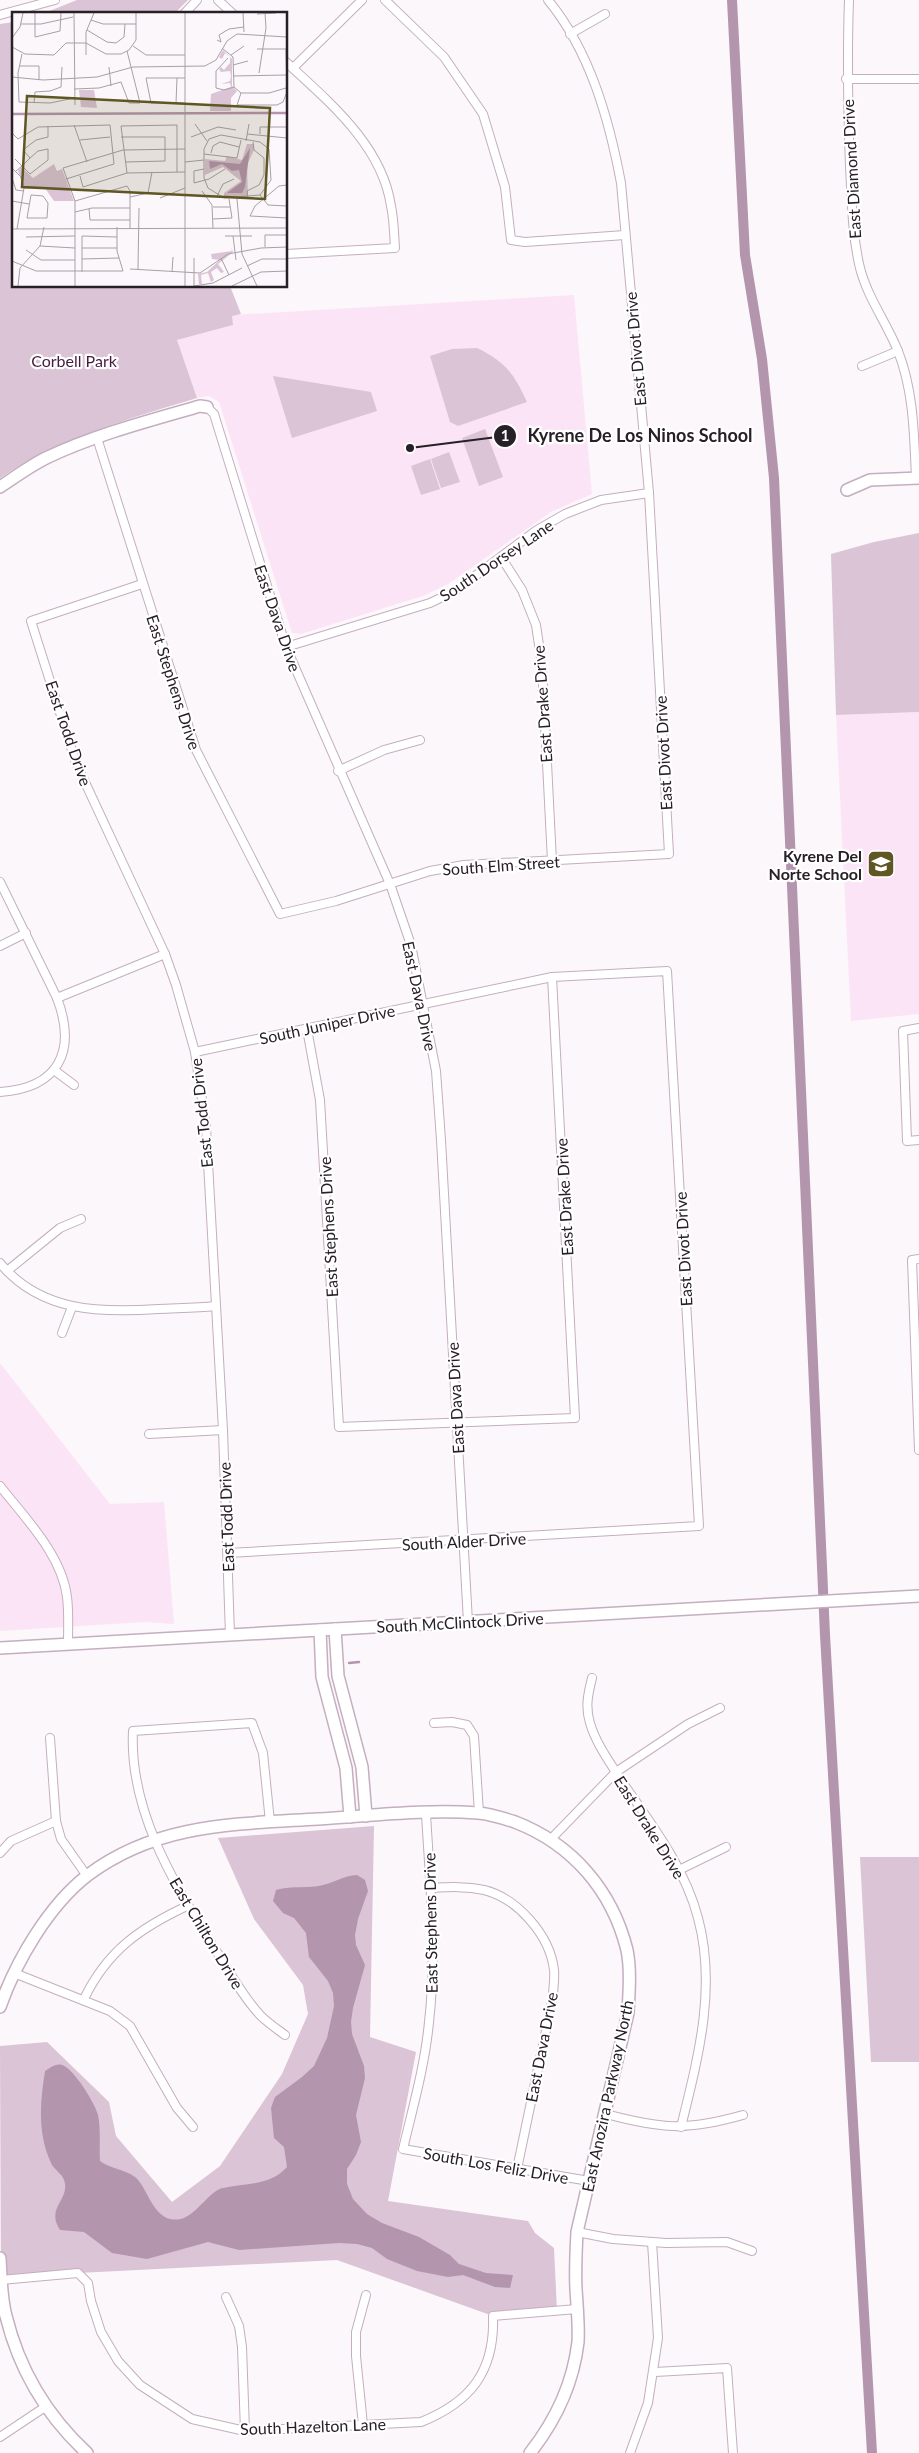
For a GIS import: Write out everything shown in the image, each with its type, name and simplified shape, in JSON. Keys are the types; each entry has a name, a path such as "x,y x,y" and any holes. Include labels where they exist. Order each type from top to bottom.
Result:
{"street":[{"path":"0,15 55,0"},
{"path":"186,12 197,0"},
{"path":"218,0 231,12"},
{"path":"293,68 362,0"},
{"path":"385,0 444,57 483,114 505,187 511,240 525,242 625,236"},
{"name":"East Divot Drive","path":"548,0 570,34 597,89 612,134 621,183 649,493 669,854"},
{"name":"East Diamond Drive","path":"849,0 846,79 853,235 860,270 872,303 898,351 913,412 918,478"},
{"path":"570,34 605,14"},
{"path":"288,64 370,147 384,180 391,205 395,248 288,254"},
{"path":"846,79 919,79"},
{"path":"862,366 898,351"},
{"path":"0,487 45,459 97,438 152,419 200,406 207,407"},
{"name":"East Dava Drive","path":"207,407 214,414 286,648 338,771 390,884 411,945 424,1004 436,1071 442,1140 468,1622"},
{"name":"East Stephens Drive","path":"97,438 196,750 280,914"},
{"path":"847,490 870,480 918,478"},
{"name":"South Dorsey Lane","path":"286,648 430,603 455,591 537,530 564,514 601,500 649,493"},
{"name":"East Drake Drive","path":"501,557 522,590 536,625 542,665 552,861"},
{"name":"East Todd Drive","path":"142,584 31,621 76,763 165,954 195,1052 206,1128 223,1430 230,1635"},
{"path":"338,771 384,750 420,740"},
{"name":"South Elm Street","path":"280,914 336,901 430,871 464,866 669,854"},
{"path":"0,882 57,998 64,1017 66,1037 63,1054 54,1070 38,1083 18,1091 0,1092"},
{"path":"0,946 26,933"},
{"path":"57,998 165,954"},
{"name":"East Divot Drive","path":"668,971 699,1526"},
{"name":"South Juniper Drive","path":"195,1052 552,977 668,971"},
{"name":"East Drake Drive","path":"456,1424 575,1418 552,977"},
{"path":"919,1028 903,1031 907,1141 919,1140"},
{"name":"East Stephens Drive","path":"307,1029 320,1100 340,1427 456,1424"},
{"path":"54,1070 74,1085"},
{"path":"7,1271 60,1228 81,1218"},
{"path":"916,1259 919,1450"},
{"path":"0,1263 7,1271 45,1298 72,1307 116,1312 215,1306"},
{"path":"62,1333 72,1307"},
{"path":"149,1434 223,1430"},
{"path":"0,1486 42,1540 56,1565 67,1596 68,1644"},
{"name":"South Alder Drive","path":"228,1553 464,1541 699,1526"},
{"name":"South McClintock Drive","path":"0,1648 919,1596"},
{"path":"335,1629 338,1676 362,1767 366,1816"},
{"path":"320,1630 322,1677 346,1768 350,1817"},
{"name":"East Drake Drive","path":"592,1678 586,1700 590,1723 616,1772 668,1850 679,1870 689,1890 698,1917 705,1949 707,1978 702,2033 682,2128"},
{"path":"552,1839 616,1772 688,1724 720,1708"},
{"path":"434,1723 452,1722 467,1725 474,1736 479,1813"},
{"name":"East Chilton Drive","path":"270,1822 263,1753 252,1723 133,1731 132,1754 136,1780 156,1840 175,1885 246,1997 262,2016 285,2035"},
{"path":"50,1738 56,1821 61,1839 88,1876"},
{"name":"East Anozira Parkway North","path":"0,2007 14,1973 34,1935 88,1876 122,1855 182,1831 270,1822 366,1816 479,1813 509,1820 552,1839 578,1860 598,1884 614,1912 627,1950 630,1981 628,2013 577,2232 578,2341 572,2376 562,2403 547,2432 530,2453"},
{"name":"East Stephens Drive","path":"403,2149 426,2052 430,2021 434,1950 426,1814"},
{"path":"0,1853 10,1841 56,1821"},
{"path":"679,1870 726,1847"},
{"name":"East Dava Drive","path":"430,1888 460,1886 486,1890 510,1902 531,1921 546,1944 554,1969 553,1996 517,2169"},
{"path":"84,1999 96,1975 136,1934 187,1906"},
{"path":"14,1973 84,1999 110,2011 130,2026 168,2095 193,2128"},
{"path":"606,2114 639,2123 682,2128 708,2125 742,2115"},
{"name":"South Los Feliz Drive","path":"403,2149 589,2181"},
{"path":"577,2232 613,2239 681,2244 727,2242 752,2251"},
{"path":"630,2453 648,2403 658,2338 652,2242"},
{"path":"0,2258 6,2315 29,2377 45,2407 67,2435 87,2453"},
{"name":"South Hazelton Lane","path":"2,2280 78,2273 88,2283 91,2302 101,2332 118,2361 140,2385 192,2419 245,2431 421,2422 444,2413 463,2400 480,2378 488,2360 494,2336 492,2316 577,2309"},
{"path":"362,2425 356,2356 356,2332 366,2295"},
{"path":"226,2297 239,2326 242,2347 245,2431"},
{"path":"654,2372 727,2368 733,2453"},
{"path":"0,2437 45,2407"}],"shaded area":[{"path":"574,295 592,494 551,512 448,584 423,596 301,634 292,633 219,402 209,396 197,398 177,340 233,325 231,315"},
{"name":"Kyrene Del Norte School","path":"919,712 919,1014 851,1021 836,715"},
{"path":"0,1363 110,1504 164,1502 174,1624 145,1622 0,1631"},
{"path":"357,1875 365,1880 368,1891 358,1919 355,1935 356,1945 365,1965 351,2022 352,2034 364,2066 365,2078 356,2115 361,2142 356,2155 347,2169 347,2184 353,2199 367,2214 382,2223 419,2237 450,2255 459,2264 486,2273 513,2275 510,2288 495,2287 463,2275 448,2277 417,2271 387,2259 372,2248 357,2244 339,2243 239,2250 208,2242 147,2259 112,2253 84,2232 60,2230 55,2215 64,2193 64,2180 52,2165 47,2153 41,2118 45,2071 55,2065 62,2065 72,2073 83,2087 96,2110 99,2126 100,2161 135,2177 159,2212 166,2217 174,2220 184,2218 218,2190 265,2181 273,2178 287,2167 284,2147 274,2138 271,2108 275,2097 314,2066 327,2038 334,2006 333,1993 328,1981 309,1957 306,1933 294,1918 283,1913 273,1901 276,1890 328,1884"}],"green space":[{"path":"77,0 188,0 176,12 47,12"},
{"name":"Corbell Park","path":"12,22 12,288 231,288 241,314 232,316 233,325 177,340 197,398 95,431 46,452 0,478 0,24"},
{"path":"477,348 495,358 508,370 527,402 458,426 450,422 430,356 452,349"},
{"path":"273,376 371,392 377,411 292,438"},
{"path":"485,429 503,477 479,486 462,438"},
{"path":"449,452 460,482 441,488 431,459"},
{"path":"430,459 440,489 421,495 411,466"},
{"path":"919,533 919,712 836,715 831,554 874,542"},
{"path":"374,1826 370,2037 416,2052 388,2201 528,2221 535,2233 554,2248 557,2311 493,2316 337,2260 78,2273 1,2280 0,2046 47,2042 109,2102 116,2136 172,2202 220,2166 282,2074 308,2014 303,1985 254,1919 218,1838"},
{"path":"860,1857 919,1857 919,2062 871,2062"}],"waterway":[{"path":"732,0 745,255 762,359 774,478 825,1635 872,2453"},
{"path":"349,1663 359,1662"}],"place":[{"name":"Kyrene De Los Ninos School","path":"410,448"},
{"name":"Kyrene Del Norte School","path":"881,864"}]}
